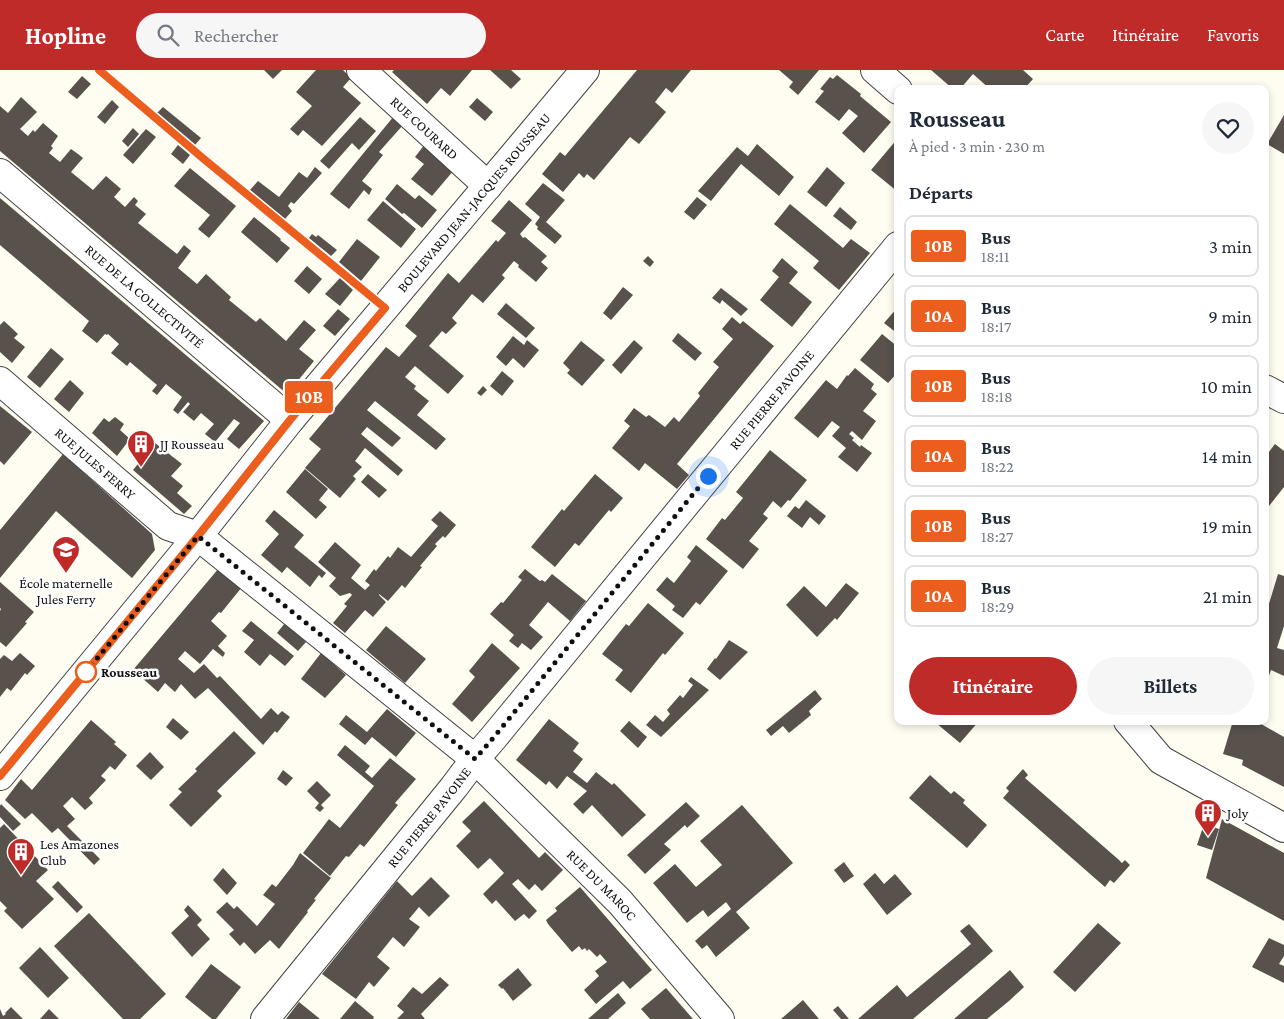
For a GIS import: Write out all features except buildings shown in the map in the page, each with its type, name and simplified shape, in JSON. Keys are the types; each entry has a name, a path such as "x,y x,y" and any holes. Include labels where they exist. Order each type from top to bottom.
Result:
{"street":[{"name":"RUE COURARD","path":"360,70 488,186"},
{"name":"BOULEVARD JEAN-JACQUES ROUSSEAU","path":"0,776 198,536 290,420 584,70"},
{"path":"875,70 894,87"},
{"name":"RUE DE LA COLLECTIVITÉ","path":"0,173 290,420"},
{"name":"RUE PIERRE PAVOINE","path":"265,1019 475,759 894,251"},
{"name":"RUE JULES FERRY","path":"0,381 168,526 198,536"},
{"path":"1269,391 1284,399"},
{"name":"RUE DU MAROC","path":"198,536 475,759 620,902 720,1019"},
{"path":"1131,725 1161,760 1284,828"}],"bus line":[{"name":"10B","path":"0,776 198,536 290,420 385,308 99,70"}],"place":[{"name":"JJ Rousseau","path":"141,468"},
{"name":"École maternelle Jules Ferry","path":"66,574"},
{"name":"Rousseau","path":"86,672"},
{"name":"Joly","path":"1208,837"},
{"name":"Les Amazones Club","path":"21,876"}],"route":[{"path":"86,672 198,536 475,759 708,476"}]}
